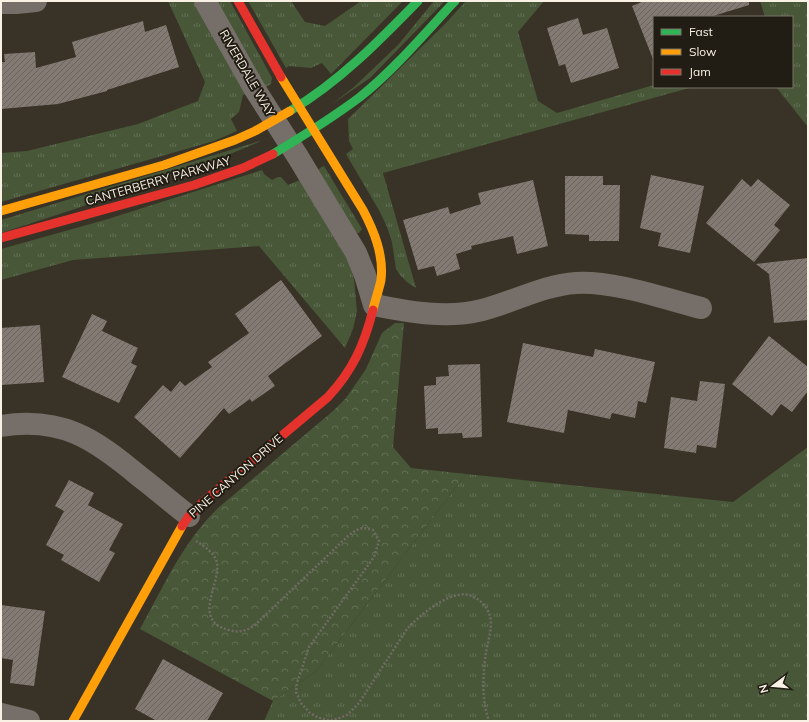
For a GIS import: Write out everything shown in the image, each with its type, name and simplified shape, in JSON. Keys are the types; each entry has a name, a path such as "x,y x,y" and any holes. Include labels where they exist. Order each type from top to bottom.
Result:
{"street":[{"path":"1,3 16,4 36,1"},
{"name":"RIVERDALE WAY","path":"206,1 254,88 290,144"},
{"path":"238,1 298,106 314,130"},
{"name":"CANTERBERRY PARKWAY","path":"1,211 196,155 235,140 298,106 334,81 384,36 418,1"},
{"name":"CANTERBERRY PARKWAY","path":"1,238 218,178 265,158 314,130 361,96 389,71 455,1"},
{"name":"PINE CANYON DRIVE","path":"73,721 179,530 189,516 204,501 328,397 338,387 356,360 368,330 381,275 379,254 363,210 314,130"},
{"path":"290,144 356,253 365,275 374,305 425,313 454,314 482,310 558,285 592,283 616,286 701,308"},
{"path":"1,426 15,424 45,425 65,429 82,436 110,452 189,516"},
{"path":"1,714 28,721"}],"path":[{"path":"191,538 212,553 217,562 218,571 209,604 210,614 213,620 217,625 226,630 240,632 249,630 255,625 348,536 359,528 366,527 373,530 379,541 374,557 309,647 297,683 296,692 301,703 314,715 327,720 334,720 347,715 358,703 407,629 417,619 441,601 455,596 468,595 480,601 490,616 484,678 485,706 489,721"}],"green space":[{"path":"168,1 196,1 247,93 243,95 239,112 231,119 237,131 214,141 1,202 1,153 27,151 138,124 198,101 205,82"},
{"path":"214,1 230,1 272,78 271,84 268,86 264,87"},
{"path":"248,1 291,1 305,22 325,26 361,1 403,1 331,74 322,63 311,68 289,66 286,68"},
{"path":"434,1 445,1 370,78 332,104 354,87 398,45"},
{"path":"466,1 544,1 518,32 538,101 557,113 653,85 653,88 689,88 383,173 416,288 407,282 396,269 392,242 387,227 380,212 346,154 353,149 349,141 348,119 445,24"},
{"path":"760,1 808,1 808,127 777,88 793,88 793,16 765,16"},
{"path":"260,141 211,162 1,233 1,220"},
{"path":"324,166 362,229 359,233 356,233 318,171"},
{"path":"262,170 264,174 272,180 281,177 288,185 300,180 349,263 354,279 357,311 353,329 345,348 259,246 73,260 1,280 1,249 108,219"},
{"path":"395,323 404,323 393,447 411,468 466,474 316,671 273,701 140,629 174,566 194,535 218,508 333,411 346,398 366,369 382,333"},
{"path":"808,447 808,721 264,721 273,701 316,671 466,474 733,502"}],"building":[{"path":"644,1 749,1 749,5 713,16 653,16 653,59 632,6"},
{"path":"578,18 583,35 607,28 619,68 571,83 565,64 559,66 547,28"},
{"path":"143,21 145,32 166,25 179,67 107,91 58,104 1,109 1,62 5,62 4,54 35,52 36,68 76,57 72,42"},
{"path":"651,175 704,186 690,253 658,246 661,233 640,228"},
{"path":"565,176 603,176 603,185 620,185 619,241 589,241 589,235 565,234"},
{"path":"742,179 751,187 758,179 790,205 774,225 780,230 754,262 706,223"},
{"path":"533,180 548,246 517,254 513,236 471,246 472,249 456,254 460,269 437,276 434,266 418,270 403,220 448,207 450,214 481,204 478,193"},
{"path":"808,258 808,320 774,323 769,274 756,264"},
{"path":"281,280 322,336 268,376 275,386 252,402 250,399 229,414 224,408 180,458 134,417 163,385 171,392 180,381 185,386 212,367 208,362 249,333 235,314"},
{"path":"92,314 107,321 102,331 138,348 131,363 137,366 119,403 62,377"},
{"path":"40,325 44,382 1,385 1,328"},
{"path":"769,336 808,367 808,391 792,412 781,404 772,416 732,384"},
{"path":"523,343 593,357 595,349 655,362 646,403 638,401 635,418 612,413 610,419 568,410 564,433 507,422"},
{"path":"480,364 482,437 463,438 462,433 438,434 438,428 426,429 424,386 436,385 436,377 449,376 448,365"},
{"path":"700,381 725,384 716,448 697,445 696,453 664,448 671,397 697,401"},
{"path":"69,480 94,493 88,505 123,524 109,550 115,553 99,582 61,560 64,555 46,545 64,511 55,506"},
{"path":"1,605 45,611 34,686 10,683 13,660 1,658"},
{"path":"163,659 223,693 207,721 157,721 135,709"}],"traffic: fast":[{"path":"290,111 308,100 342,74 373,46 418,1"},
{"path":"273,154 317,127 360,97 398,63 455,1"}],"traffic: slow":[{"path":"281,77 363,210 371,226 380,252 382,271 373,310"},
{"path":"1,211 164,165 235,140 255,131 290,111"},
{"path":"73,721 182,526"}],"traffic: jam":[{"path":"238,1 281,77"},
{"path":"1,238 194,185 243,168 273,154"},
{"path":"182,526 189,516 204,501 328,397 337,387 351,367 361,346 366,335 373,310"}]}
